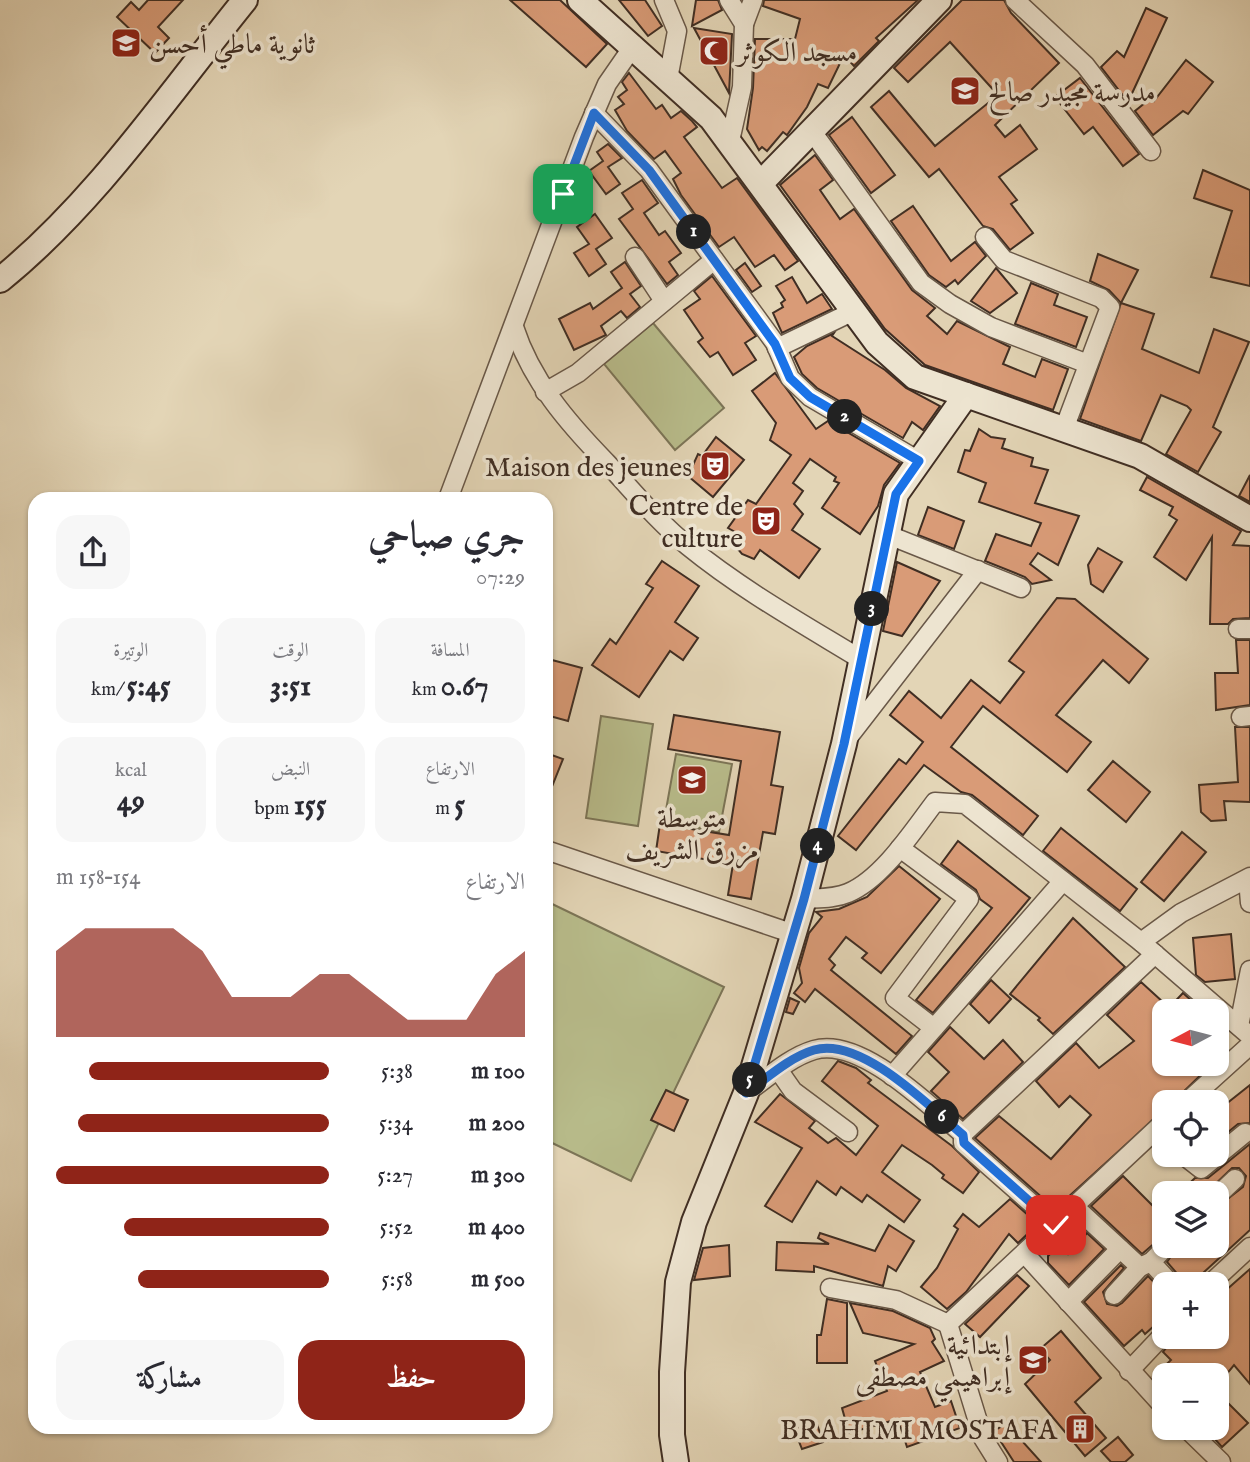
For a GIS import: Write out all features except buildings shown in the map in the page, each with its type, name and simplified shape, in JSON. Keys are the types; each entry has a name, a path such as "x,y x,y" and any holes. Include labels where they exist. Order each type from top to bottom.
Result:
{"street":[{"path":"0,280 35,250 102,177 245,0"},
{"path":"580,0 634,45 711,118 877,342 915,377 1140,456 1250,519"},
{"path":"664,0 677,31 668,79"},
{"path":"729,0 744,24"},
{"path":"730,141 742,87 744,24 753,0"},
{"path":"761,183 939,0"},
{"path":"1015,0 1085,65 1151,151"},
{"path":"451,492 594,113 607,84 634,45"},
{"path":"594,113 649,170 777,348 790,378 810,397 919,461"},
{"path":"811,130 921,283 950,304 991,327 1088,364"},
{"path":"985,237 1004,260 1101,299 1110,307 1064,429"},
{"path":"635,257 664,301"},
{"path":"545,392 578,373 714,260"},
{"path":"777,348 854,311"},
{"path":"514,327 522,352 545,392 575,430 686,545 760,597 862,660"},
{"path":"676,1462 672,1435 672,1371 678,1282 694,1222 746,1093 804,899 844,744 896,494 966,395"},
{"path":"886,534 1021,588"},
{"path":"844,744 978,570"},
{"path":"804,899 847,893 863,884 900,848 935,802 965,804 1148,948 1245,1031"},
{"path":"900,848 969,899 895,998 934,1028"},
{"path":"553,852 794,933"},
{"path":"963,1135 1181,913 1249,878 1250,904"},
{"path":"892,1076 1063,881"},
{"path":"1245,1031 1250,970"},
{"path":"1200,1090 1250,1045"},
{"path":"746,1093 817,1049 852,1052 892,1076 963,1135 964,1143 1056,1225"},
{"path":"779,1071 793,1091 848,1132"},
{"path":"1229,1146 1245,1133"},
{"path":"948,1324 1152,1137"},
{"path":"1229,1185 1235,1179"},
{"path":"1075,1207 1120,1250 1155,1272"},
{"path":"1223,1272 1250,1247"},
{"path":"1068,1302 1120,1250"},
{"path":"1025,1254 1152,1395"},
{"path":"1114,1295 1154,1258"},
{"path":"830,1288 896,1300 948,1324 983,1438 998,1462"},
{"path":"1129,1371 1152,1347"},
{"path":"1198,1440 1221,1462"}],"green space":[{"path":"653,323 724,408 675,450 604,364"},
{"path":"601,716 653,724 638,826 586,818"},
{"path":"676,754 732,764 719,832 664,821"},
{"path":"553,904 724,987 631,1181 553,1143"}],"place":[{"name":"ثانوية ماطي أحسن","path":"126,43"},
{"name":"مسجد الكوثر","path":"714,51"},
{"name":"مدرسة مجيدر صالح","path":"965,91"},
{"name":"Maison des jeunes","path":"715,466"},
{"name":"Centre de culture","path":"766,521"},
{"name":"متوسطة مزرق الشريف","path":"692,780"},
{"name":"إبتدائية إبراهيمي مصطفى","path":"1033,1360"},
{"name":"BRAHIMI MOSTAFA","path":"1080,1429"}],"route":[{"path":"563,194 594,113 649,170 775,344 790,378 810,397 919,461 896,494 844,744 804,899 746,1093 801,1055 817,1049 852,1052 884,1071 963,1135 964,1143 1056,1225"}]}
